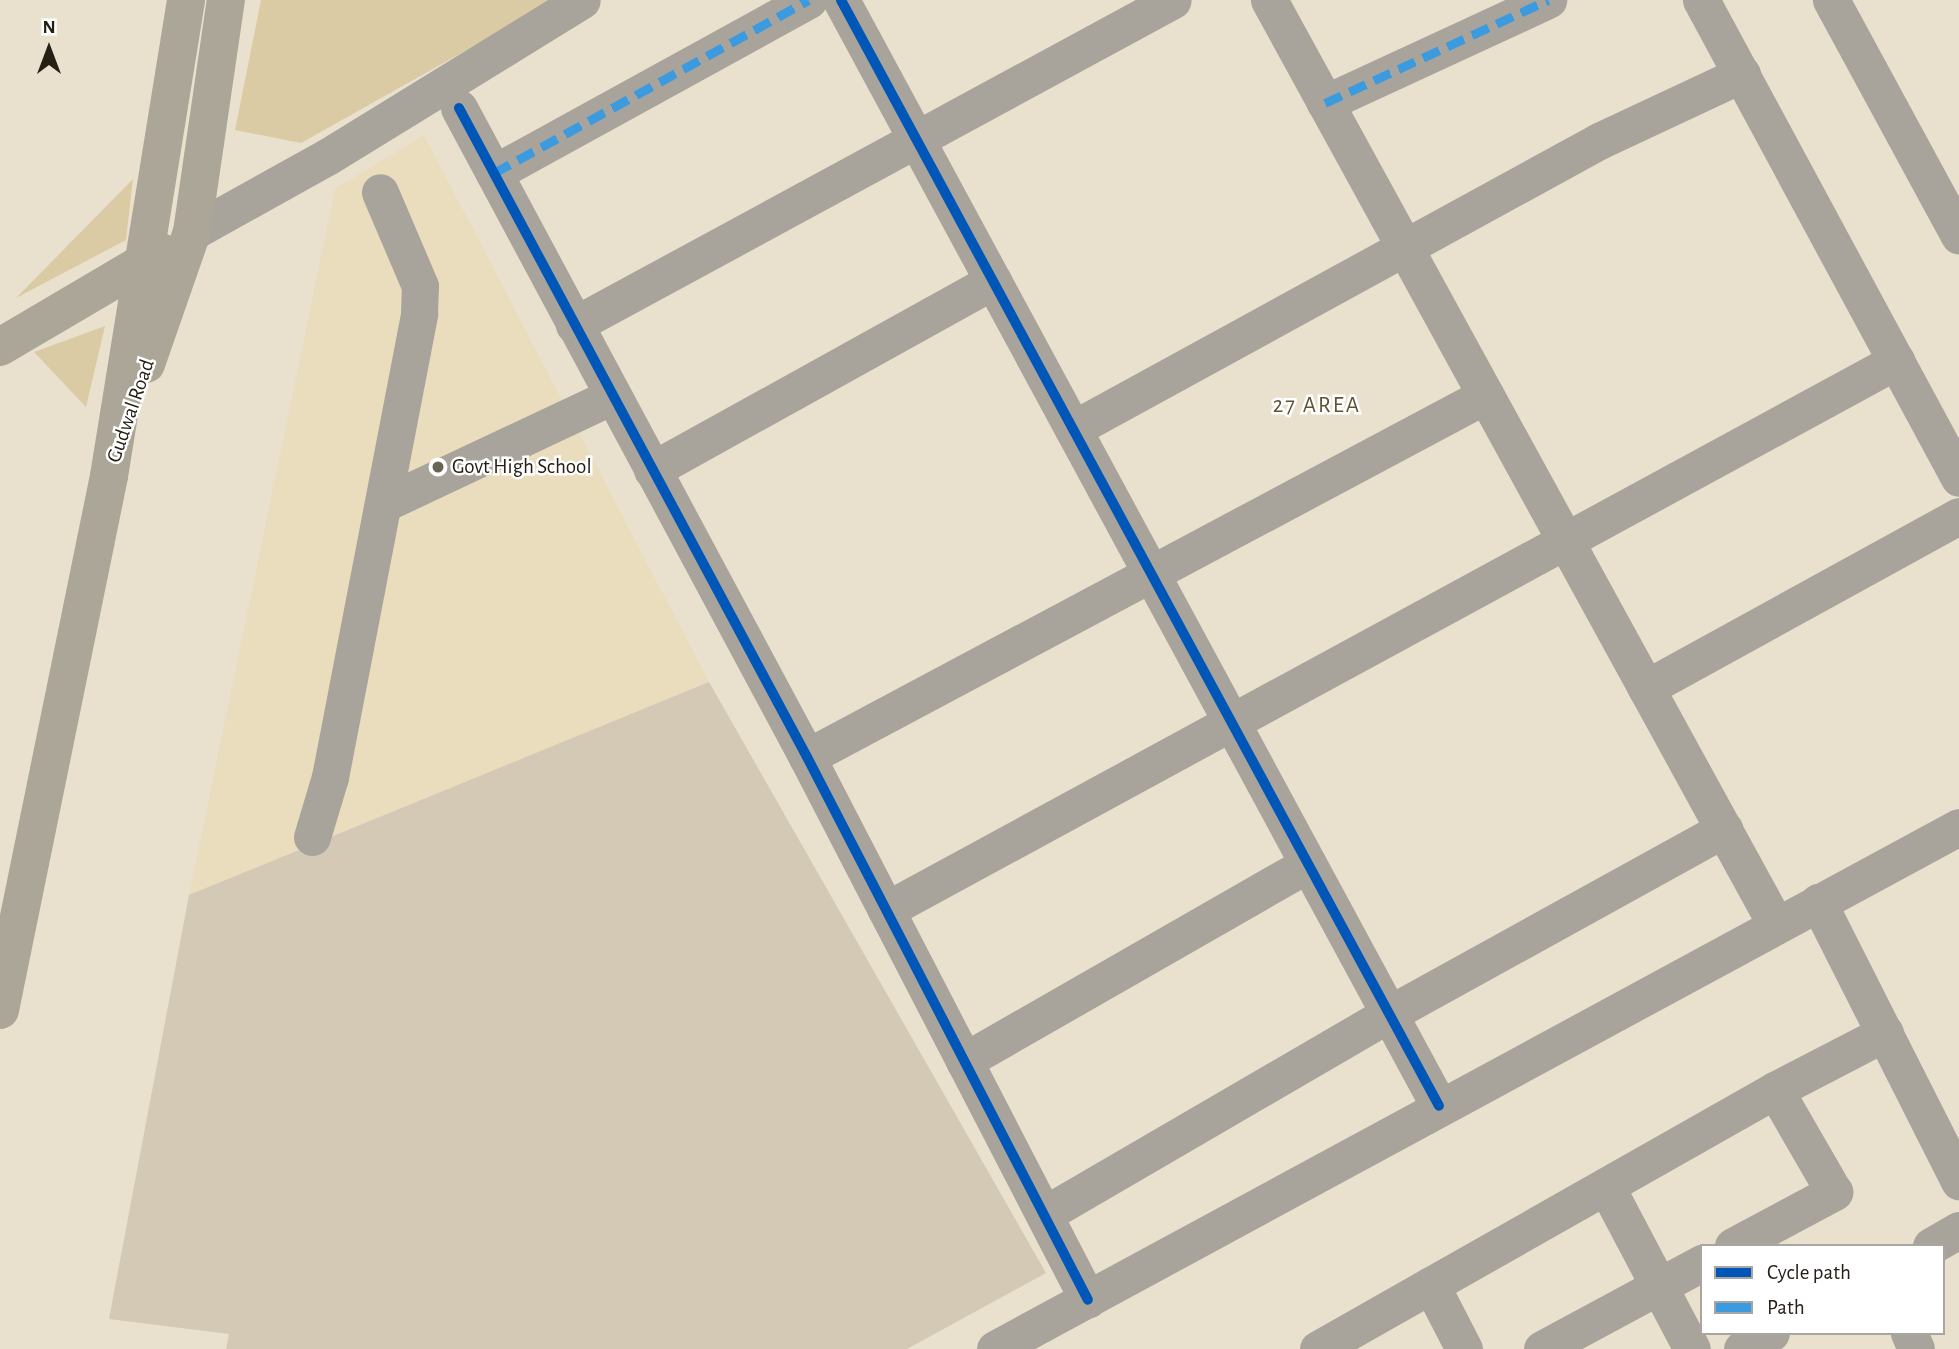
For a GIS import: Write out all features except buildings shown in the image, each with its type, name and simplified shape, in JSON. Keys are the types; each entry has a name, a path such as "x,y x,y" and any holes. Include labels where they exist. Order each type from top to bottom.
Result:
{"main road":[{"name":"Gudwal Road","path":"109,476 186,0"},
{"name":"Gudwal Road","path":"109,476 191,232 226,0"},
{"path":"0,347 191,232"},
{"path":"0,1010 109,476"}],"street":[{"path":"191,232 327,157 582,0"},
{"path":"494,173 808,0"},
{"path":"841,0 1439,1106"},
{"path":"574,325 917,142 1173,0"},
{"path":"1269,0 1776,925"},
{"path":"1325,103 1548,0"},
{"path":"1701,0 1959,478"},
{"path":"1831,0 1959,236"},
{"path":"1073,429 1406,250 1599,141 1742,74"},
{"path":"459,108 807,757 1088,1300"},
{"path":"312,837 330,777 385,503 420,286 380,192"},
{"path":"652,470 993,281"},
{"path":"886,909 1230,719 1896,361"},
{"path":"807,757 1486,395"},
{"path":"385,503 612,396"},
{"path":"1646,688 1959,516"},
{"path":"995,1349 1439,1106 1959,827"},
{"path":"1045,1214 1389,1014 1724,829"},
{"path":"964,1061 1308,864"},
{"path":"1818,902 1959,1181"},
{"path":"1318,1349 1774,1090 1885,1032"},
{"path":"1737,1244 1834,1192 1774,1090"},
{"path":"1606,1186 1692,1349"},
{"path":"1934,1244 1959,1230"},
{"path":"1542,1349 1700,1264"},
{"path":"1431,1284 1464,1349"},
{"path":"1742,1349 1767,1335"}],"shaded area":[{"path":"261,0 556,0 301,143 235,130"},
{"name":"Govt High School","path":"424,135 709,682 189,895 335,189"},
{"path":"133,179 126,240 16,298"},
{"path":"105,326 86,407 34,352"}],"marked path":[{"path":"494,173 809,0"},
{"path":"1325,103 1548,0"}],"cycle path":[{"path":"841,0 1439,1106"},
{"path":"459,108 807,757 1088,1300"}],"place":[{"name":"Govt High School","path":"438,467"}],"district":[{"name":"27 AREA","path":"1317,406"}]}
